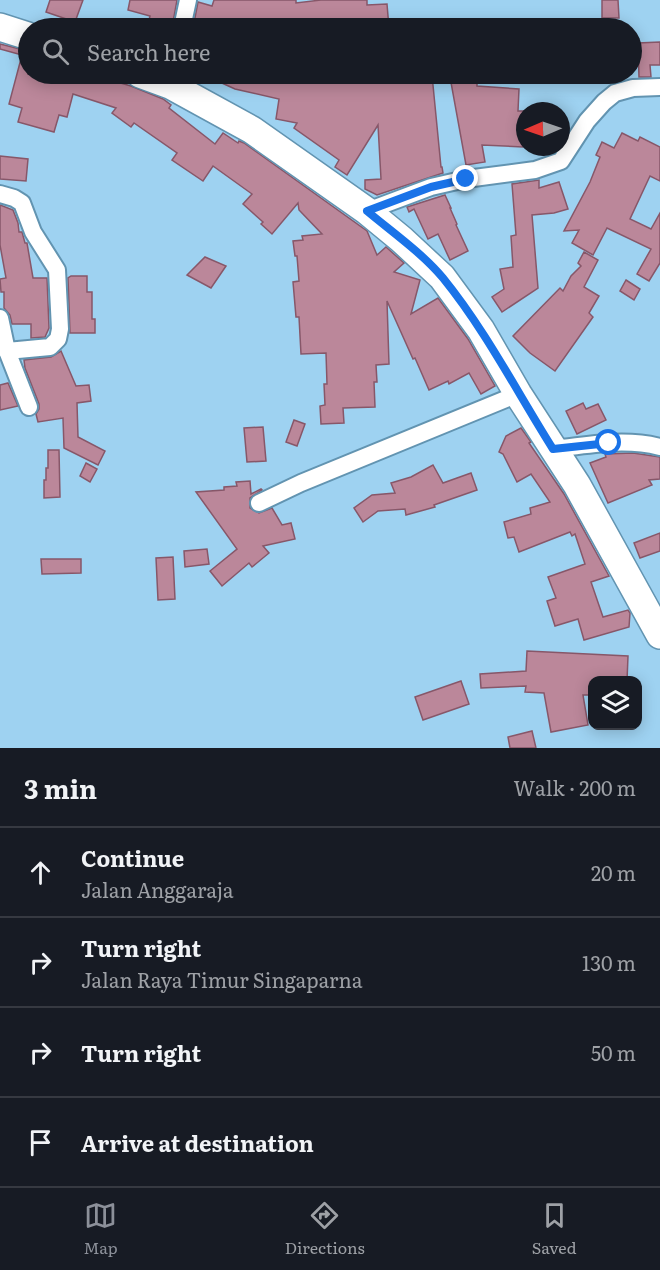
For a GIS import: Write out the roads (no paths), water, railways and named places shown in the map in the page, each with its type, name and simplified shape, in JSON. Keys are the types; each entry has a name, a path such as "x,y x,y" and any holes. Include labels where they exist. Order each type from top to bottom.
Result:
{"main road":[{"path":"0,27 18,33"},
{"path":"179,84 252,130 367,211 442,277 481,330 518,394 577,484 660,635"}],"street":[{"path":"184,18 188,0"},
{"path":"367,211 431,187 466,179 535,170 561,161 587,121 615,93 633,88 660,87"},
{"path":"0,194 22,203 33,232 57,270 60,329 58,339 50,347 7,351"},
{"path":"0,318 7,351 28,407"},
{"path":"259,503 301,483 518,394"},
{"path":"553,449 609,443 645,443 660,447"}]}
